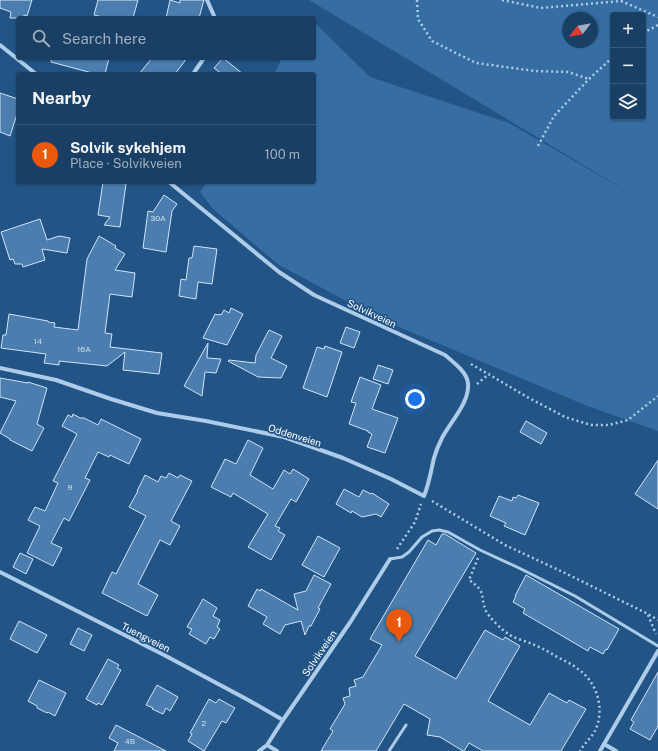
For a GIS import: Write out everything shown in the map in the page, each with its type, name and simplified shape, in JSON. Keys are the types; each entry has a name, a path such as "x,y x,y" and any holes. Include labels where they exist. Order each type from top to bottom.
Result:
{"street":[{"path":"207,0 214,16"},
{"path":"0,45 16,58"},
{"path":"19,60 34,72"},
{"path":"194,72 203,60"},
{"name":"Solvikveien","path":"171,184 279,272 308,291 320,298 445,355 462,371 468,381 467,394 461,407 442,437 424,496"},
{"name":"Oddenveien","path":"0,368 56,380 157,413 284,437 343,458 391,479 424,496"},
{"name":"Solvikveien","path":"258,751 267,745 351,621 390,559"},
{"name":"Tuengveien","path":"0,572 173,660 283,720"},
{"path":"600,751 658,651"},
{"path":"604,744 616,751"},
{"path":"267,745 277,751"}],"lane":[{"path":"390,559 402,557 409,552 422,537 432,531 439,530 448,532 480,550 575,596 658,646"},
{"path":"388,751 406,725"}],"path":[{"path":"417,0 418,19 432,41 476,63 535,71 568,72 589,79"},
{"path":"502,0 541,8 621,1 658,17"},
{"path":"646,31 658,25"},
{"path":"538,146 554,116 589,79 610,60"},
{"path":"489,374 565,417 591,425 608,425 628,420 658,396"},
{"path":"390,559 415,522 424,496 505,545 565,573 658,620"},
{"path":"480,550 469,580 477,585 481,590 486,611 489,616 507,633 518,639 533,644 578,669 589,678 594,688 598,698 600,713 597,727 591,738 580,751"},
{"path":"648,614 658,638"}],"shaded area":[{"path":"309,0 658,0 658,431 585,405 380,319 279,265 213,209 200,192 206,184 316,184 316,72 275,72 281,60 316,60 316,24 370,77 509,123 640,199"}],"building":[{"path":"0,0 32,0 27,16 24,15 16,16 16,18 10,18 11,12 0,8"},
{"path":"98,0 138,0 134,16 94,15"},
{"path":"170,0 180,3 180,0 204,0 200,16 166,16"},
{"path":"52,60 108,60 106,72 88,72 51,62"},
{"path":"150,60 186,60 176,72 141,72"},
{"path":"221,60 226,60 240,72 219,72 214,68"},
{"path":"0,93 16,98 16,117 10,136 0,132"},
{"path":"103,184 126,184 120,227 104,225 110,217 98,215"},
{"path":"164,195 177,204 172,211 166,252 143,248 148,211 153,212"},
{"path":"40,219 47,240 59,236 70,238 67,253 42,249 45,260 23,267 22,264 15,264 13,259 10,260 1,232"},
{"path":"99,236 116,246 115,248 125,254 115,270 135,273 132,297 110,294 105,333 112,334 110,347 162,353 159,374 123,370 125,352 107,366 59,361 59,365 44,363 46,354 1,348 3,335 6,335 9,314 55,323 54,327 78,330 87,259"},
{"path":"194,246 217,249 212,284 198,282 196,299 179,296 181,279 186,280 189,258 192,258"},
{"path":"231,308 243,314 227,345 203,338 215,314 221,315 224,310 229,313"},
{"path":"346,327 360,332 354,348 340,343"},
{"path":"269,330 282,336 271,358 287,366 281,378 258,377 228,361 255,363 256,355"},
{"path":"208,343 207,358 221,359 216,373 205,372 202,396 184,386"},
{"path":"325,346 342,352 327,397 303,388 317,347 324,349"},
{"path":"378,365 393,370 388,384 373,379"},
{"path":"360,377 381,385 372,409 398,418 385,453 367,447 372,434 349,424 356,403 351,402"},
{"path":"0,378 28,382 47,388 37,424 44,428 32,451 0,433 16,401 0,397"},
{"path":"73,414 98,425 101,419 141,439 129,464 110,455 109,457 98,452 85,478 90,480 69,521 64,518 51,543 62,548 53,566 27,553 40,526 28,520 35,507 45,511 58,483 53,481 77,434 62,426 68,415 72,417"},
{"path":"526,421 547,433 541,444 520,432"},
{"path":"248,440 263,448 250,475 273,489 284,470 290,474 293,469 309,479 296,502 291,499 275,526 280,528 278,531 285,535 271,560 248,547 268,514 233,493 231,497 211,487 225,459 236,464"},
{"path":"658,460 658,509 635,494"},
{"path":"169,473 178,478 180,475 192,481 171,521 180,526 170,545 160,540 138,584 158,595 147,616 102,593 112,572 116,574 146,516 129,507 145,475 158,482 161,476 166,478"},
{"path":"344,489 359,497 363,490 371,494 372,493 389,504 381,517 376,514 362,517 352,511 351,513 336,504"},
{"path":"518,495 539,503 525,535 504,526 506,523 490,516 499,496 512,501 513,497 516,498"},
{"path":"442,534 445,534 476,553 415,656 456,679 485,630 503,640 505,637 520,646 488,701 530,725 549,693 567,703 569,700 586,709 561,751 483,751 469,743 463,751 440,737 427,735 430,719 404,704 376,751 321,751 333,731 330,729 345,704 343,698 350,696 349,688 356,686 354,680 363,677 382,645 370,639 428,540 436,545"},
{"path":"318,536 340,548 324,577 302,565"},
{"path":"20,553 33,559 26,574 13,567"},
{"path":"314,575 331,584 318,608 320,609 305,635 301,621 285,625 280,634 263,624 267,617 248,606 257,589 260,591 261,589 298,610 294,594 306,591"},
{"path":"526,575 619,629 607,650 606,649 603,654 590,647 588,651 523,613 525,609 513,602"},
{"path":"203,599 217,608 213,616 220,620 217,627 220,629 214,639 210,637 206,644 189,634 192,629 187,627"},
{"path":"19,621 47,635 37,653 10,639"},
{"path":"78,628 92,635 84,651 70,644"},
{"path":"108,659 119,665 117,668 121,670 102,705 98,703 97,705 86,699"},
{"path":"658,672 658,726 650,740 630,729 634,722 631,720"},
{"path":"39,680 66,693 55,716 37,708 37,706 28,701"},
{"path":"157,685 178,697 170,711 166,708 163,714 146,705"},
{"path":"209,699 216,703 219,699 235,708 226,723 222,721 204,751 188,741 192,734 190,733"},
{"path":"116,725 166,751 114,751 118,743 109,738"}],"place":[{"name":"Solvik sykehjem","path":"399,642"}]}
